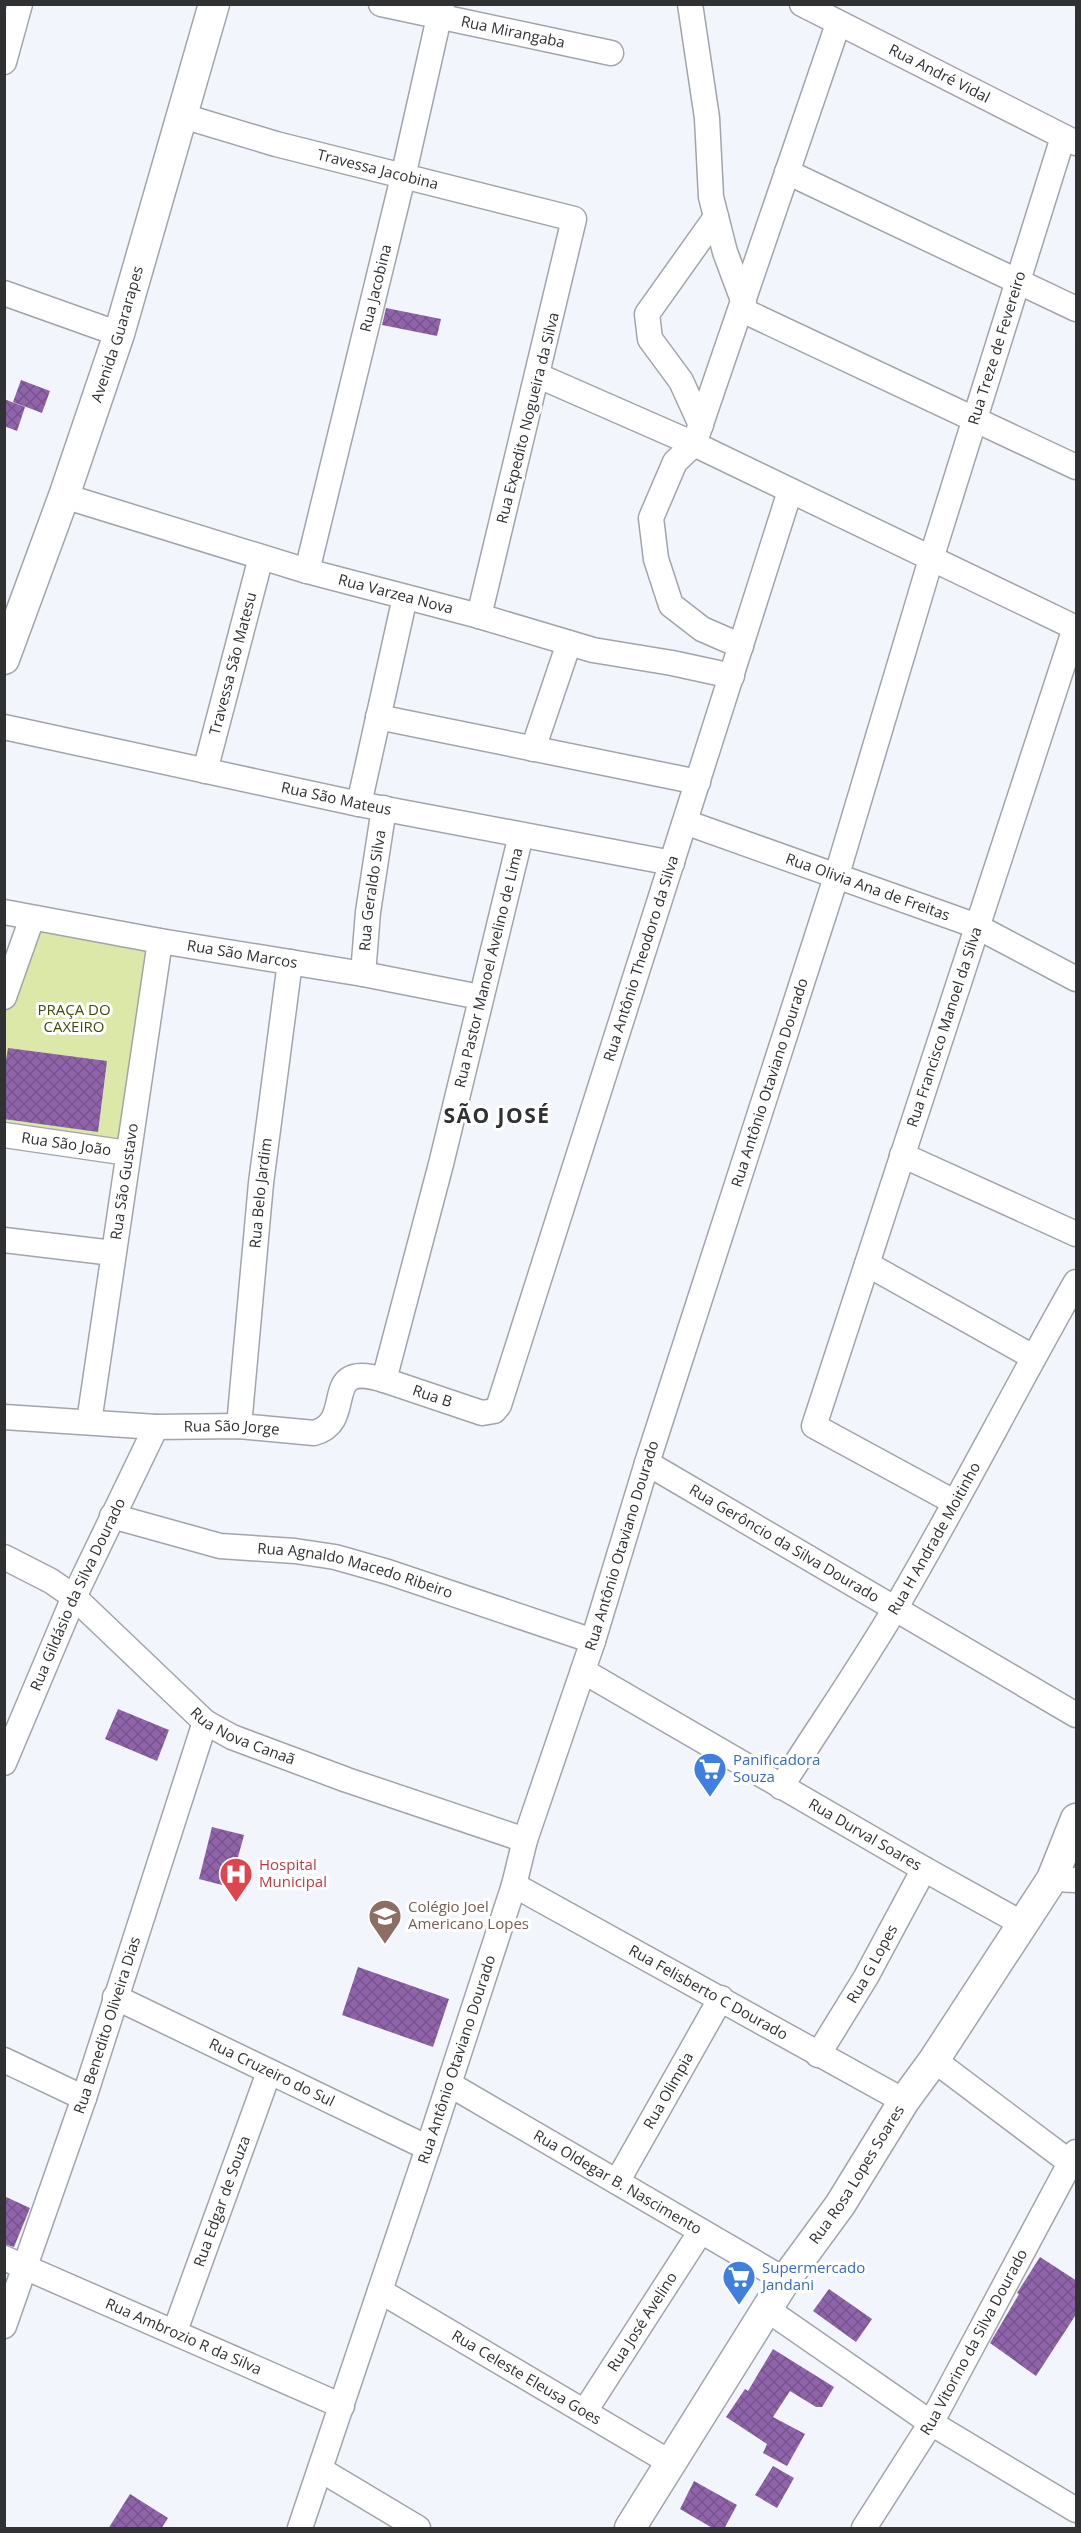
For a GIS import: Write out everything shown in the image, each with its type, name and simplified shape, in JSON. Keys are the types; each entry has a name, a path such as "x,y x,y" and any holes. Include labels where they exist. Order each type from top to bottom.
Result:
{"street":[{"path":"4,62 20,4"},
{"name":"Avenida Guararapes","path":"4,659 64,496 119,334 214,4"},
{"name":"Rua Mirangaba","path":"381,4 441,10 611,53"},
{"path":"690,4 707,118 711,197 743,306 974,420 1077,467"},
{"name":"Rua André Vidal","path":"802,4 1070,140"},
{"name":"Rua Jacobina","path":"307,571 403,177 441,10"},
{"path":"741,646 702,629 671,605 656,559 651,518 675,462 697,434 743,306 838,24"},
{"name":"Travessa Jacobina","path":"183,116 276,144 574,219"},
{"name":"Rua Treze de Fevereiro","path":"930,559 1018,282 1070,140"},
{"path":"787,172 1077,309"},
{"path":"697,434 681,381 650,339 647,314 716,217"},
{"name":"Rua Expedito Nogueira da Silva","path":"479,616 574,219"},
{"path":"4,293 119,334"},
{"path":"538,376 697,434 790,491 1076,628"},
{"name":"Rua Antônio Theodoro da Silva","path":"482,1413 494,1411 499,1405 790,491"},
{"name":"Rua Varzea Nova","path":"64,496 307,571 479,616 593,650 732,676"},
{"name":"Travessa São Matesu","path":"205,771 261,557"},
{"name":"Rua Antônio Otaviano Dourado","path":"300,2529 514,1885 525,1840 593,1641 647,1463 837,876 930,559"},
{"path":"358,804 405,597"},
{"name":"Rua Francisco Manoel da Silva","path":"954,1502 814,1426 1076,628"},
{"path":"533,748 569,643"},
{"path":"378,717 698,782"},
{"name":"Rua São Mateus","path":"4,728 358,804 672,863"},
{"name":"Rua Geraldo Silva","path":"363,974 368,912 384,808"},
{"name":"Rua Olivia Ana de Freitas","path":"685,822 977,927 1077,979"},
{"name":"Rua Pastor Manoel Avelino de Lima","path":"384,1380 441,1164 521,835"},
{"name":"Rua São Marcos","path":"4,912 160,941 363,974 480,997"},
{"path":"4,997 32,918"},
{"name":"Rua São Gustavo","path":"89,1422 160,941"},
{"name":"Rua Belo Jardim","path":"239,1426 261,1183 290,962"},
{"name":"Rua São João","path":"4,1136 128,1153"},
{"path":"902,1155 1077,1234"},
{"path":"4,1240 113,1254"},
{"path":"867,1264 1033,1357"},
{"name":"Rua H Andrade Moitinho","path":"781,1787 895,1608 954,1502 981,1459 1033,1357 1077,1282"},
{"name":"Rua São Jorge","path":"4,1417 156,1428 239,1426 314,1433 324,1431 333,1422 344,1384 352,1376 368,1375 384,1380"},
{"name":"Rua B","path":"384,1380 482,1413"},
{"name":"Rua Gildásio da Silva Dourado","path":"4,1763 12,1724 156,1428"},
{"name":"Rua Gerôncio da Silva Dourado","path":"647,1463 1077,1715"},
{"name":"Rua Agnaldo Macedo Ribeiro","path":"112,1516 220,1546 295,1551 336,1557 388,1572 593,1641"},
{"name":"Rua Nova Canaã","path":"4,1557 51,1581 74,1597 205,1722 232,1737 347,1780 525,1840"},
{"name":"Rua Durval Soares","path":"583,1671 781,1787 1023,1924"},
{"name":"Rua Benedito Oliveira Dias","path":"4,2326 15,2263 84,2098 205,1722"},
{"name":"Rua Rosa Lopes Soares","path":"630,2529 785,2280 840,2205 904,2101 934,2060 1023,1924 1064,1880 1077,1819"},
{"name":"Rua G Lopes","path":"818,2055 866,1977 924,1869"},
{"name":"Rua Felisberto C Dourado","path":"514,1885 904,2101"},
{"name":"Rua Cruzeiro do Sul","path":"116,1998 428,2148"},
{"name":"Rua Olimpia","path":"616,2182 721,1998"},
{"path":"4,2060 84,2098"},
{"path":"934,2060 1074,2161"},
{"name":"Rua Edgar de Souza","path":"175,2331 269,2072"},
{"name":"Rua Oldegar B. Nascimento","path":"449,2084 785,2280"},
{"name":"Rua Vitorino da Silva Dourado","path":"864,2529 931,2423 1074,2161"},
{"name":"Rua José Avelino","path":"585,2411 701,2231"},
{"name":"Rua Ambrozio R da Silva","path":"15,2263 175,2331 342,2406"},
{"name":"Rua Celeste Eleusa Goes","path":"380,2291 671,2463"},
{"path":"768,2310 931,2423 1077,2511 1065,2529"},
{"path":"321,2470 418,2529"}],"green space":[{"name":"PRAÇA DO CAXEIRO","path":"34,922 156,943 124,1149 5,1131 5,1007"}],"building":[{"path":"386,308 441,319 437,336 382,325"},
{"path":"21,380 50,391 42,413 13,402"},
{"path":"4,399 25,407 17,431 4,426"},
{"path":"8,1048 107,1061 98,1132 4,1119 4,1072"},
{"path":"118,1709 169,1730 157,1761 105,1739"},
{"path":"212,1827 244,1835 230,1887 199,1879"},
{"path":"358,1967 449,1999 433,2047 342,2015"},
{"path":"4,2196 30,2208 14,2247 4,2244"},
{"path":"1040,2257 1077,2281 1077,2313 1036,2376 990,2343"},
{"path":"829,2289 872,2319 856,2342 813,2311"},
{"path":"773,2349 834,2387 822,2407 816,2407 790,2391 773,2417 805,2434 787,2466 763,2453 767,2444 726,2417 745,2389 748,2391"},
{"path":"773,2466 794,2478 777,2508 755,2495"},
{"path":"694,2481 737,2505 724,2529 714,2529 680,2509"},
{"path":"130,2494 168,2518 161,2529 108,2529"}],"place":[{"name":"Panificadora Souza","path":"710,1798"},
{"name":"Hospital Municipal","path":"236,1903"},
{"name":"Colégio Joel Americano Lopes","path":"385,1945"},
{"name":"Supermercado Jandani","path":"739,2306"}],"district":[{"name":"SÃO JOSÉ","path":"497,1116"}]}
